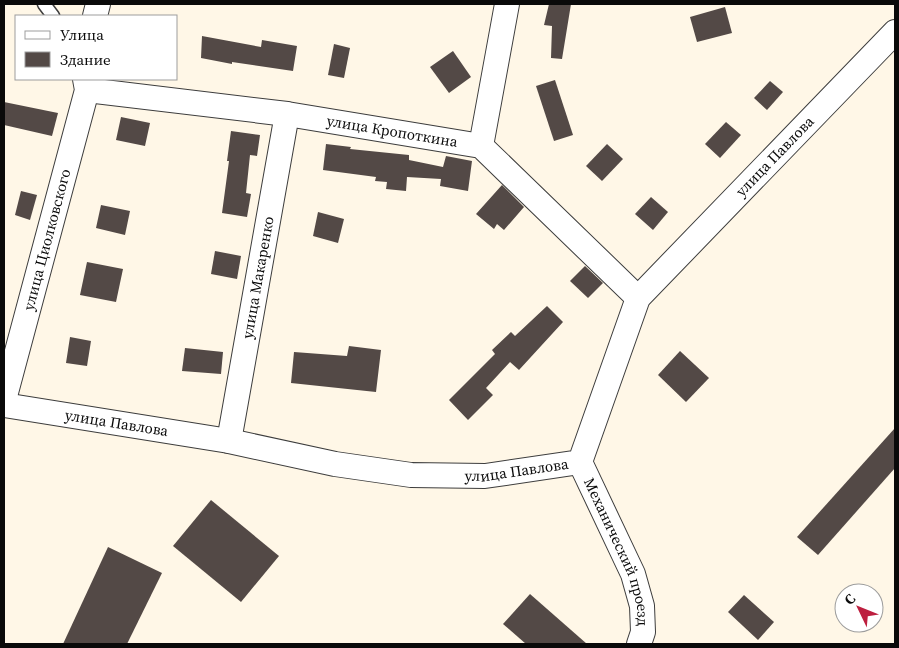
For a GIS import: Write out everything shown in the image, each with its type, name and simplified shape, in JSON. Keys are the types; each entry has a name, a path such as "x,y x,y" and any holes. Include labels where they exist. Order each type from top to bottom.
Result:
{"street":[{"path":"507,4 481,146 638,298"},
{"name":"улица Павлова","path":"4,405 229,441 335,464 411,475 485,476 580,462 638,298 895,32"},
{"name":"улица Кропоткина","path":"86,84 287,114 481,146"},
{"name":"улица Циолковского","path":"4,400 86,84"},
{"name":"улица Макаренко","path":"229,441 287,114"},
{"name":"Механический проезд","path":"580,462 633,574 642,606 643,632 639,644"}],"lane":[{"path":"44,4 52,15"}],"building":[{"path":"549,4 571,4 562,59 551,58 552,26 544,25"},
{"path":"725,7 732,33 697,42 690,17"},
{"path":"202,36 261,47 262,40 297,46 293,71 232,62 232,64 201,58"},
{"path":"334,44 350,48 344,78 328,75"},
{"path":"453,51 471,77 449,93 430,67"},
{"path":"555,80 573,135 554,141 536,86"},
{"path":"770,81 783,92 767,110 754,98"},
{"path":"4,102 58,113 52,136 4,125"},
{"path":"121,117 150,123 145,146 116,140"},
{"path":"726,122 741,135 720,158 705,144"},
{"path":"231,131 260,135 257,156 250,155 246,193 251,194 247,217 222,213"},
{"path":"326,144 351,147 350,149 409,155 409,160 443,167 446,156 472,161 468,191 440,186 441,179 407,177 406,191 386,189 387,182 375,181 376,177 323,170"},
{"path":"607,144 623,159 602,181 586,166"},
{"path":"502,185 524,207 504,230 497,224 494,229 476,214"},
{"path":"21,191 37,195 30,220 15,215"},
{"path":"651,197 668,212 653,230 635,214"},
{"path":"101,205 130,211 125,235 96,228"},
{"path":"318,212 344,219 338,243 313,236"},
{"path":"215,251 241,256 237,279 211,274"},
{"path":"87,262 123,269 116,302 80,295"},
{"path":"585,266 603,283 588,298 570,281"},
{"path":"547,306 563,322 519,370 510,362 486,388 493,395 468,420 449,400 495,354 492,350 511,332 515,336"},
{"path":"70,337 91,341 87,366 66,363"},
{"path":"349,346 381,350 376,392 291,383 294,352 347,356"},
{"path":"185,348 223,352 221,374 182,371"},
{"path":"680,351 709,378 686,402 658,375"},
{"path":"895,428 895,468 818,555 797,537"},
{"path":"211,500 279,556 241,602 173,546"},
{"path":"108,547 162,573 127,644 63,644"},
{"path":"530,594 587,644 526,644 503,624"},
{"path":"744,595 774,622 758,640 728,612"}]}
